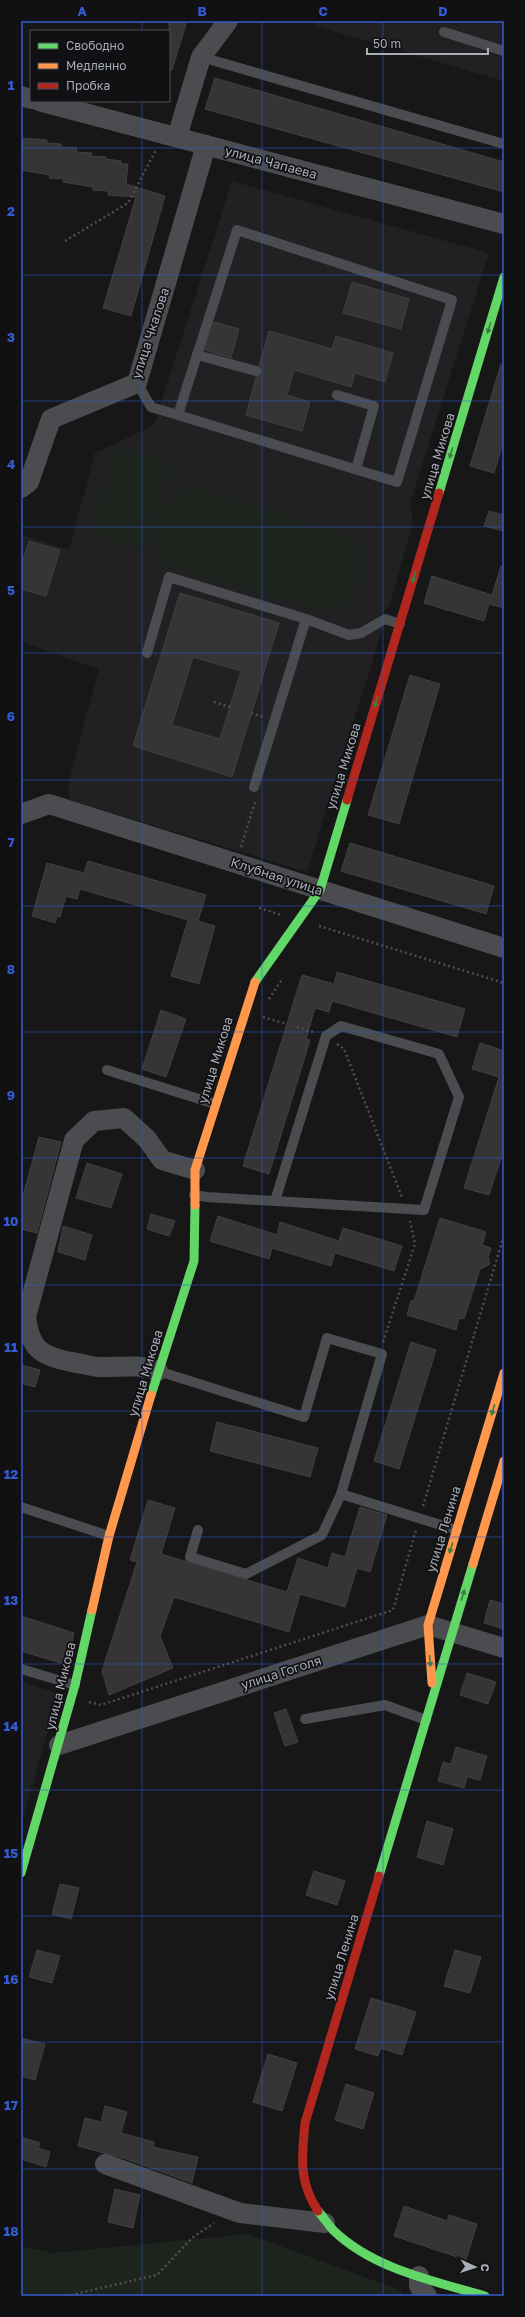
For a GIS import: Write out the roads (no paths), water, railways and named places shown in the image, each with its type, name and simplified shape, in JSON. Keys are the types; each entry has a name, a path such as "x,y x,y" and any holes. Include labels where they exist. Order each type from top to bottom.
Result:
{"street":[{"path":"177,137 201,57 228,21"},
{"name":"улица Чапаева","path":"43,102 163,136 177,137 504,224"},
{"name":"улица Чкалова","path":"21,488 29,482 51,419 137,382 206,145"},
{"name":"улица Микова","path":"21,1873 59,1745 109,1536 158,1371 194,1261 195,1170 253,984 320,890 400,624 500,306 504,277"},
{"name":"Клубная улица","path":"21,814 49,804 504,948"},
{"path":"158,1371 142,1366 98,1367 49,1358 34,1344 28,1333 26,1317 74,1140 94,1121 124,1118 147,1140 162,1160 195,1170"},
{"name":"улица Ленина","path":"433,1696 428,1625 504,1373"},
{"name":"улица Ленина","path":"485,2296 419,2276 378,2260 358,2249 325,2223 311,2201 301,2166 305,2123 504,1462"},
{"path":"428,1625 504,1648"},
{"name":"улица Гоголя","path":"59,1745 428,1625"},
{"path":"105,2164 240,2213 325,2223"},
{"path":"419,2276 419,2286 427,2296"}],"lane":[{"path":"444,32 504,52"},
{"path":"201,57 504,144"},
{"path":"137,382 151,407 397,482 452,300 237,230 178,415"},
{"path":"197,355 256,371"},
{"path":"337,395 374,406 356,469"},
{"path":"147,653 169,577 349,635 362,633 386,619 400,624"},
{"path":"254,787 306,620"},
{"path":"194,1195 275,1201 424,1210 459,1097 439,1054 341,1026 326,1036 275,1201"},
{"path":"107,1070 215,1104"},
{"path":"158,1371 304,1417 327,1338 382,1354 341,1494 322,1535 246,1574 190,1557 198,1530"},
{"path":"341,1494 457,1530"},
{"path":"21,1507 109,1536"},
{"path":"21,1670 74,1685"},
{"path":"304,1719 384,1705 426,1720"}]}
